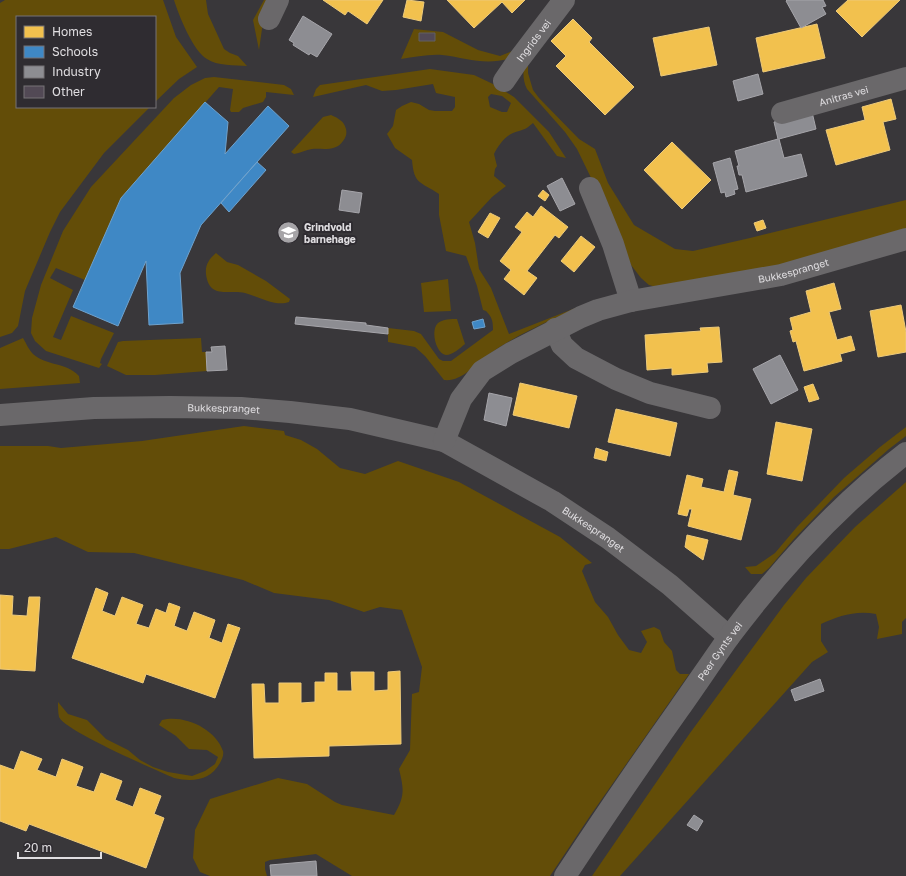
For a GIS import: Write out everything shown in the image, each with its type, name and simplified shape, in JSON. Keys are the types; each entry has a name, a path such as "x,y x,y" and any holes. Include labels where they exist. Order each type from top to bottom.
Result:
{"street":[{"name":"Ingrids vei","path":"504,82 517,62 564,0"},
{"name":"Anitras vei","path":"782,113 906,78"},
{"path":"590,188 613,244 631,301"},
{"name":"Bukkespranget","path":"444,441 461,399 482,371 555,329 598,310 631,301 781,275 906,239"},
{"path":"555,329 562,345 576,358 616,379 650,393 710,408"},
{"name":"Bukkespranget","path":"0,415 94,408 241,408 350,419 444,441 552,501 608,538 670,585 729,637"},
{"name":"Peer Gynts vei","path":"565,876 612,805 729,637 766,591 809,540 850,499 879,473 906,453"}],"shaded area":[{"path":"5,0 163,0 176,37 197,67 179,79 156,101 156,16 16,16 16,108 149,108 104,153 60,212 25,291 18,326 12,333 0,337 0,3"},
{"path":"174,0 206,0 208,14 224,49 238,56 247,66 216,63 202,55 187,32"},
{"path":"264,0 269,0 259,50 253,20"},
{"path":"414,29 443,32 478,50 500,56 515,50 511,58 493,61 476,61 442,55 401,59"},
{"path":"524,64 528,65 528,73 533,90 539,98 579,139 595,149 608,183 634,225 675,249 693,251 906,200 906,230 758,273 660,288 649,285 641,278 631,265 614,225 577,149 565,132 527,89 523,71"},
{"path":"430,69 474,75 493,84 514,97 549,132 566,158 557,156 533,123 525,129 510,134 502,142 494,154 497,166 494,176 506,186 492,197 469,222 475,243 479,269 491,288 509,334 601,298 515,338 488,355 462,376 450,380 444,380 425,356 415,347 388,342 388,328 414,331 421,334 439,359 443,361 451,361 493,330 491,317 486,311 483,310 477,286 466,256 446,251 439,215 439,194 419,182 414,174 412,160 395,148 387,134 393,126 396,110 402,106 411,102 419,104 429,110 452,111 455,107 455,97 436,93 433,84 382,91 366,85 313,97 316,89 320,85","holes":["491,94 502,96 511,103 507,112 502,112 490,107 488,97"]},
{"path":"214,77 284,85 291,89 294,95 266,92 266,97 263,102 243,108 239,112 231,112 233,89 219,87 121,198 85,280 56,268 50,278 73,290 53,337 61,340 71,316 114,333 101,359 100,363 102,364 99,368 46,351 35,341 31,333 32,318 41,285 63,231 91,187 174,98 191,85 205,78"},
{"path":"331,115 342,122 346,129 346,137 337,147 329,149 312,149 294,154 291,152 323,117"},
{"path":"216,253 227,262 238,265 266,281 290,299 289,302 279,303 267,301 245,293 221,292 211,287 208,282 206,268 208,262"},
{"path":"448,279 451,311 424,312 421,283"},
{"path":"457,319 465,344 454,353 449,355 442,354 439,351 435,341 434,331 436,326 442,321"},
{"path":"23,338 33,354 38,358 68,368 79,376 80,383 0,389 0,348"},
{"path":"201,338 202,352 206,352 207,371 155,375 126,375 107,366 118,342"},
{"path":"244,426 284,431 285,435 301,440 317,449 340,468 365,474 398,461 459,482 560,537 592,563 585,565 582,571 595,602 608,617 618,635 629,650 641,653 647,642 641,631 654,627 660,630 664,642 672,651 676,670 680,674 689,674 550,876 352,876 316,854 270,860 265,862 267,876 210,876 200,872 193,858 195,830 210,799 278,778 307,784 342,805 394,815 402,798 403,788 399,769 410,750 412,694 419,692 422,667 402,610 380,607 364,612 329,600 274,593 243,580 134,553 88,552 56,537 9,549 0,549 0,446 48,446 61,448 142,441"},
{"path":"906,427 906,436 834,497 793,540 769,568 762,574 751,574 745,567 756,566 775,553 797,527 844,478"},
{"path":"906,482 906,618 902,622 902,634 877,639 879,627 876,614 869,613 847,614 821,624 821,641 828,652 812,662 620,876 592,876 690,733 784,605 806,578 855,527"},
{"path":"58,702 68,714 87,720 106,739 128,750 140,760 153,767 168,772 192,776 205,771 215,764 218,757 207,750 189,749 176,736 159,725 162,720 180,719 198,725 214,736 223,751 223,757 216,769 206,777 194,780 174,778 112,750 77,731 59,717"}],"building: Homes":[{"path":"323,0 383,0 367,24 348,11 345,15"},
{"path":"407,0 424,2 421,21 403,17"},
{"path":"447,0 525,0 512,13 502,2 474,28"},
{"path":"848,0 900,0 862,37 836,11"},
{"path":"573,19 592,38 589,42 634,87 605,115 556,66 566,56 551,41"},
{"path":"817,24 825,58 763,72 756,38"},
{"path":"709,27 717,65 661,76 653,38"},
{"path":"891,99 896,119 883,122 890,150 836,165 826,130 865,120 862,107"},
{"path":"672,142 711,180 682,209 644,170"},
{"path":"543,190 549,195 545,201 538,196"},
{"path":"541,206 568,227 559,238 555,235 527,271 537,278 524,295 504,279 511,270 500,261 522,232 515,227 527,212 533,217"},
{"path":"490,213 500,218 488,238 478,232"},
{"path":"763,220 766,228 757,231 754,223"},
{"path":"581,236 595,247 574,272 561,261"},
{"path":"834,283 841,309 829,312 837,340 851,336 855,350 840,354 842,361 804,371 796,341 793,342 790,331 793,330 790,318 811,312 806,291"},
{"path":"901,305 906,332 906,352 878,357 870,311"},
{"path":"719,327 722,362 707,363 708,372 672,375 672,368 647,370 645,335 701,331 700,328"},
{"path":"520,383 577,396 569,428 513,415"},
{"path":"813,384 819,399 809,402 804,387"},
{"path":"616,409 677,423 670,456 608,442"},
{"path":"776,422 812,429 802,481 767,474"},
{"path":"596,448 608,452 606,461 594,458"},
{"path":"729,470 738,472 733,495 751,499 741,540 688,526 692,509 689,509 687,516 678,514 687,475 703,479 701,487 724,492"},
{"path":"687,535 708,540 703,560 685,547"},
{"path":"96,588 108,593 102,611 115,616 122,597 143,605 136,624 149,628 156,609 166,613 169,603 180,607 174,626 187,631 194,612 215,620 209,638 222,643 228,624 240,628 215,698 146,674 143,683 72,658"},
{"path":"0,595 13,596 12,615 27,616 29,597 40,597 35,671 0,669"},
{"path":"400,671 401,744 329,746 329,756 254,758 252,684 264,684 265,703 279,703 279,683 301,683 301,703 315,702 315,682 325,682 325,673 337,673 337,691 352,691 351,672 374,672 374,691 388,690 388,672"},
{"path":"21,751 42,759 37,770 56,777 62,759 83,767 76,786 94,792 101,773 122,781 115,800 133,807 140,788 161,796 154,814 164,818 146,868 29,824 26,831 0,821 0,765 14,770"}],"building: Schools":[{"path":"205,102 228,122 225,154 268,106 289,126 201,225 180,273 183,323 149,325 146,261 118,326 73,307 121,198"},
{"path":"257,162 266,170 229,212 221,203"},
{"path":"483,319 485,327 474,329 472,322"}],"building: Industry":[{"path":"823,0 826,6 822,7 826,14 801,28 786,1"},
{"path":"303,16 332,34 317,57 310,53 309,55 293,45 294,43 289,40"},
{"path":"758,74 763,94 738,101 733,81"},
{"path":"812,112 816,129 779,139 784,158 801,154 807,176 746,192 742,175 739,175 737,166 739,166 735,151 778,139 774,122"},
{"path":"730,158 738,189 734,190 735,194 726,197 725,192 721,193 713,163"},
{"path":"562,178 575,204 560,211 547,186"},
{"path":"342,190 362,193 359,213 339,210"},
{"path":"296,317 366,323 366,325 388,328 388,334 295,324"},
{"path":"225,346 227,370 207,371 206,352 212,352 211,347"},
{"path":"780,355 798,390 771,404 753,369"},
{"path":"489,393 512,398 506,426 484,420"},
{"path":"820,679 824,691 795,701 791,690"},
{"path":"694,815 703,821 697,831 687,825"},
{"path":"316,861 317,876 271,876 270,865"}],"building: Other":[{"path":"419,33 435,33 435,41 419,41"}],"place":[{"name":"Grindvold barnehage","path":"289,233"}]}
